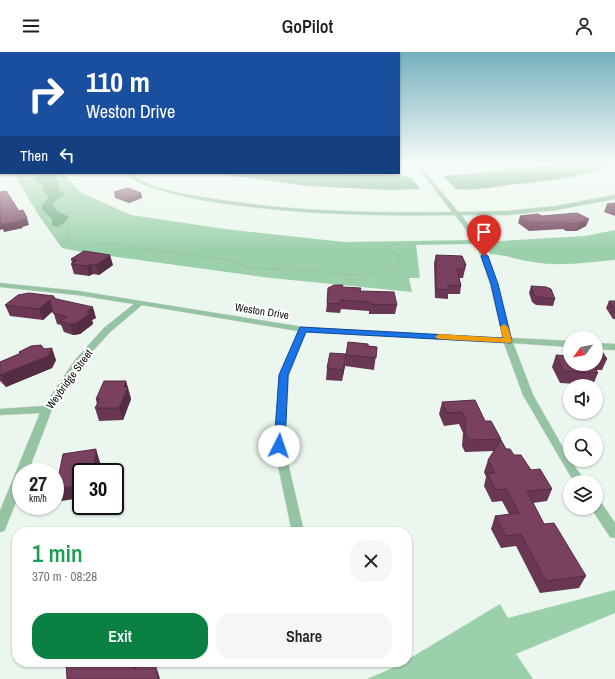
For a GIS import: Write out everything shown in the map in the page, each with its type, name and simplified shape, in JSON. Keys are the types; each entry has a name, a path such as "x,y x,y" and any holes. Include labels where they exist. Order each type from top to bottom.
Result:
{"street":[{"path":"178,193 222,202 306,211 397,214 508,213 556,208 615,197"},
{"path":"440,193 479,242 494,284 508,341 528,395 575,475"},
{"name":"Weston Drive","path":"0,285 68,292 303,329 563,344"},
{"name":"Weybridge Street","path":"25,463 46,409 78,362 108,330 140,304"},
{"path":"297,527 279,446 284,375 303,329"},
{"path":"603,346 615,347"},
{"path":"0,412 46,409"},
{"name":"Weybridge Street","path":"0,527 12,496"},
{"path":"603,515 615,534"}],"path":[{"path":"31,193 44,220 54,228 68,229 67,234 69,241 78,246 112,244 229,260 248,268 319,271 362,275 375,274 393,267 401,257 387,247 392,244 479,242"}],"shaded area":[{"path":"25,193 83,193 131,215 225,229 344,242 471,240 474,244 416,245 420,278 409,278 412,292 271,278 88,253 62,248 39,216"},
{"path":"46,193 65,194 52,204 57,211 69,217 58,227 52,225 52,219 42,210 42,205 49,197"},
{"path":"615,230 615,260 585,263 543,263 490,254 484,242 585,236"},
{"path":"615,590 615,613 516,654 533,679 367,679 395,667 412,667 412,657 500,604 508,618"}],"building":[{"path":"0,193 7,193 19,211 23,210 27,218 1,225"},
{"path":"117,193 140,193 127,197"},
{"path":"615,203 615,208 607,204"},
{"path":"577,213 589,219 579,223 568,224 565,222 531,223 520,216 538,214 542,216"},
{"path":"84,251 110,255 96,265 91,264 87,266 71,264 77,260 71,259"},
{"path":"436,255 462,256 466,265 464,265 465,269 457,269 461,286 448,285 449,290 436,289"},
{"path":"334,285 361,288 360,291 394,292 397,305 370,304 370,302 341,300 340,304 327,303 328,288"},
{"path":"531,286 546,287 551,289 555,299 538,297 534,295"},
{"path":"29,293 54,296 52,298 93,307 86,312 90,313 77,323 70,324 60,321 67,317 53,313 50,300 39,309 5,305 18,295"},
{"path":"609,301 615,301 615,310"},
{"path":"348,342 368,344 368,346 377,347 376,358 346,355"},
{"path":"41,345 44,349 52,348 48,356 0,375 0,362 21,353 19,352 31,346"},
{"path":"330,353 346,354 343,370 327,368"},
{"path":"603,353 607,359 603,359"},
{"path":"556,355 563,356 563,369"},
{"path":"564,371 597,371 598,373"},
{"path":"104,381 126,381 124,387 128,387 119,408 95,408 100,399 96,399"},
{"path":"475,400 485,421 491,421 501,439 468,440 465,433 466,421 462,412 447,413 442,402"},
{"path":"501,440 506,449 510,449 514,455 521,455 531,470 540,469 552,489 527,491 544,524 554,523 586,576 546,581 521,534 506,536 495,516 519,513 506,489 496,490 487,473 495,473 488,460"},
{"path":"96,449 94,463 72,463 72,486 64,488 64,463 61,463 63,454"},
{"path":"66,667 133,667 134,669 139,667 155,667 158,679 67,679"}],"slow traffic":[{"path":"439,337 508,341 504,327"}],"route":[{"path":"279,446 284,375 303,329 508,341 494,284 484,256"}]}
